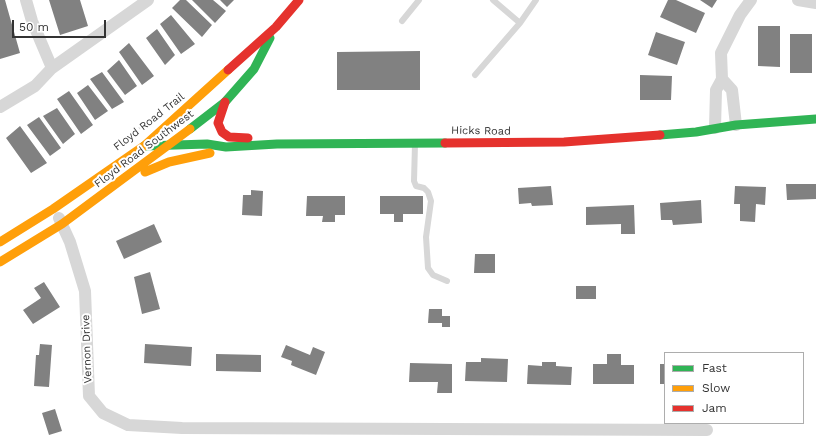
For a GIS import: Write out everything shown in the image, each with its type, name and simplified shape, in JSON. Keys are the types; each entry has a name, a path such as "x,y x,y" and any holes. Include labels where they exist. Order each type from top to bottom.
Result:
{"main road":[{"name":"Floyd Road Southwest","path":"0,242 53,209 144,146 276,27 299,0"},
{"name":"Floyd Road Southwest","path":"0,262 62,224 108,192 123,178 170,145 224,102 254,69 276,27"},
{"path":"224,102 218,123 222,132 229,137 263,139 277,144"},
{"name":"Hicks Road","path":"144,146 207,144 226,146 277,144 564,142 696,132 736,125 816,119"},
{"path":"108,192 142,173 169,162 189,156 208,153 226,146"}],"street":[{"path":"26,0 32,21 52,68"},
{"path":"0,107 36,86 52,68 148,0"},
{"path":"715,128 716,90 722,79 721,53 740,15 751,0"},
{"path":"798,0 816,3"},
{"path":"722,79 732,90 736,125"},
{"name":"Vernon Drive","path":"53,209 70,242 85,291 89,396 103,413 128,425 182,428 417,428 453,433 707,430"}],"lane":[{"path":"402,21 419,0"},
{"path":"493,0 520,23"},
{"path":"475,76 520,23 536,0"},
{"path":"416,143 414,181 416,186 424,188 428,192 431,201 426,237 428,268 437,277 447,281"}],"path":[{"name":"Floyd Road Trail","path":"136,132 147,123"}],"building":[{"path":"0,0 5,0 20,53 0,59"},
{"path":"49,0 80,0 88,26 60,35"},
{"path":"180,0 186,0 212,25 202,37 172,8"},
{"path":"192,0 213,0 226,11 215,23"},
{"path":"220,0 234,0 227,7"},
{"path":"668,0 676,0 705,13 696,33 660,17"},
{"path":"700,0 717,0 712,8"},
{"path":"171,15 195,44 181,54 160,24"},
{"path":"758,26 780,26 780,67 758,66"},
{"path":"157,29 175,55 165,65 146,38"},
{"path":"656,32 685,42 677,65 648,55"},
{"path":"790,34 812,34 812,73 790,73"},
{"path":"129,43 154,76 142,85 119,52"},
{"path":"420,51 420,90 337,90 337,52"},
{"path":"119,60 137,86 125,95 107,71"},
{"path":"102,72 124,102 112,109 90,79"},
{"path":"640,75 672,76 671,100 640,100"},
{"path":"88,85 108,111 95,120 77,93"},
{"path":"69,91 93,125 81,134 57,99"},
{"path":"57,108 75,134 63,144 43,116"},
{"path":"39,117 61,148 50,156 27,125"},
{"path":"20,126 47,163 31,173 6,138"},
{"path":"786,184 816,184 816,199 787,200"},
{"path":"551,186 553,205 532,206 531,203 519,204 518,188"},
{"path":"735,186 766,187 765,205 756,204 755,222 740,221 740,204 734,204"},
{"path":"251,190 263,191 262,216 242,215 243,195 251,195"},
{"path":"307,196 345,196 345,215 335,215 335,222 322,222 323,216 306,216"},
{"path":"380,196 423,196 423,214 403,214 403,222 394,222 394,214 380,214"},
{"path":"701,200 702,223 673,225 672,220 661,220 660,203"},
{"path":"634,205 635,234 621,234 621,224 586,225 586,207"},
{"path":"154,224 162,242 124,259 116,241"},
{"path":"475,254 495,254 495,273 474,273"},
{"path":"150,272 160,309 142,314 134,277"},
{"path":"44,282 60,307 33,324 23,310 41,298 34,288"},
{"path":"576,286 596,286 596,299 576,299"},
{"path":"429,309 442,309 442,316 450,316 450,327 442,327 442,323 428,323"},
{"path":"40,344 52,345 49,387 34,386 36,355 39,355"},
{"path":"145,344 192,347 191,366 144,363"},
{"path":"286,345 310,355 313,347 325,352 316,375 291,365 292,361 281,357"},
{"path":"216,354 261,355 261,372 216,371"},
{"path":"607,354 621,354 621,365 634,365 634,384 593,384 593,364 607,364"},
{"path":"481,358 508,359 507,382 465,381 466,362 481,362"},
{"path":"542,362 556,362 556,366 572,367 571,385 527,384 528,365 542,366"},
{"path":"410,363 452,364 452,393 437,393 438,382 409,382"},
{"path":"660,364 664,364 664,384 660,384"},
{"path":"55,409 62,431 49,435 42,413"}],"traffic: fast":[{"path":"190,129 225,102 254,69 270,38"},
{"path":"660,135 696,132 736,125 816,119"},
{"path":"144,146 207,144 226,147 277,144 445,143"}],"traffic: slow":[{"path":"0,242 53,209 144,146 228,70"},
{"path":"0,262 62,224 190,129"},
{"path":"145,172 169,162 210,153"}],"traffic: jam":[{"path":"228,70 276,27 299,0"},
{"path":"225,102 218,123 222,132 229,137 248,138"},
{"path":"445,143 564,142 660,135"}]}
